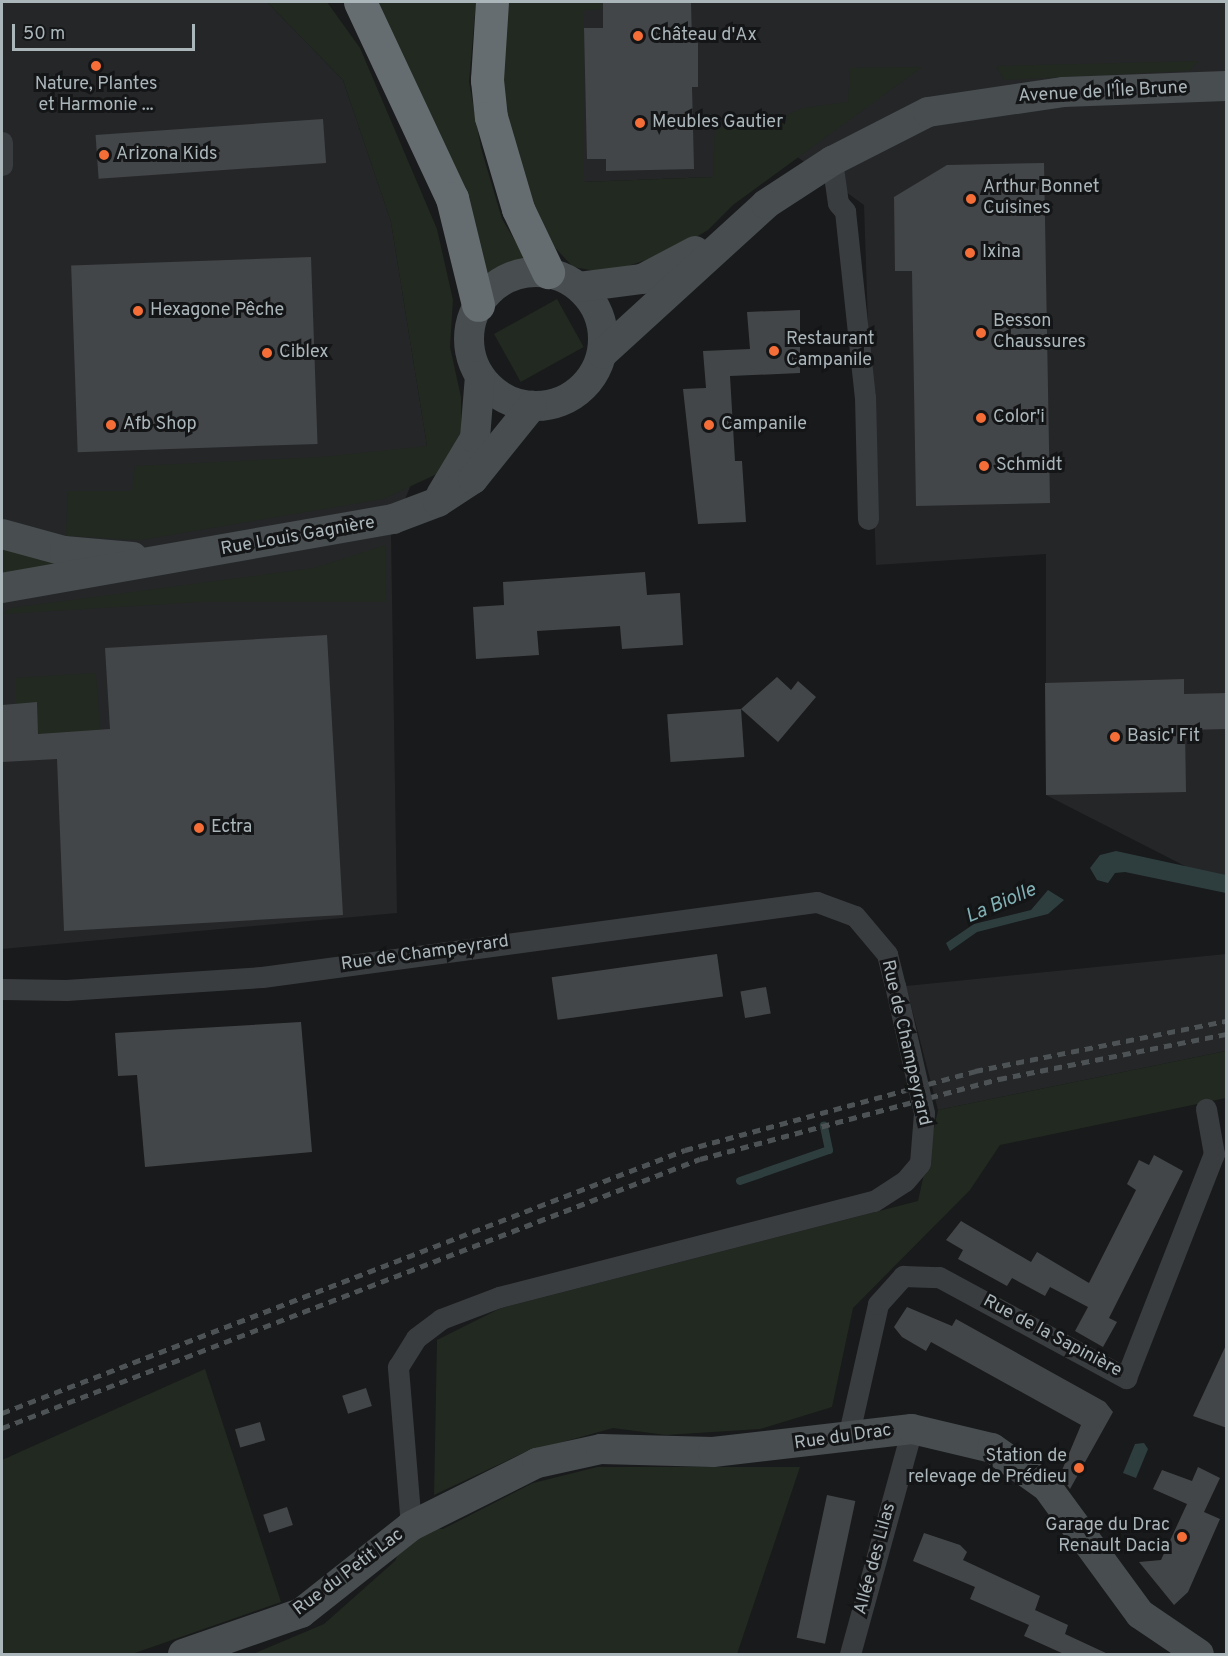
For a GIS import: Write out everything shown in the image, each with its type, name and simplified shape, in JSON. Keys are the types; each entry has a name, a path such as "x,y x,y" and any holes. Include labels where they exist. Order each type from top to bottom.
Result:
{"highway":[{"path":"360,2 452,198 478,305"},
{"path":"492,2 486,80 490,117 518,209 548,272"}],"street":[{"name":"Avenue de l'Île Brune","path":"579,286 642,279 728,234 832,160 928,112 963,103 1063,92 1227,86"},
{"path":"2,142 2,165"},
{"path":"832,160 838,203 846,211 865,397 868,519 858,493 831,215 838,203"},
{"name":"Avenue de l'Île Brune","path":"602,354 728,234"},
{"path":"438,500 475,438 480,376 469,341 478,305 508,278 548,272 579,286 600,316 602,354 576,392 532,406 512,402 480,376"},
{"name":"Rue Louis Gagnière","path":"2,588 379,523 438,500 472,479 498,454 532,406"},
{"name":"Rue Louis Gagnière","path":"2,534 64,551 154,561"},
{"name":"Rue de Champeyrard","path":"2,989 66,990 262,977 817,902 855,916 887,954 924,1113 920,1163 874,1201 499,1297 441,1319 416,1338 398,1367 411,1526"},
{"name":"Rue de la Sapinière","path":"849,1433 878,1304 903,1276 939,1277 1126,1378 1214,1154 1206,1109"},
{"name":"Rue du Drac","path":"411,1526 537,1462 601,1449 713,1452 791,1445 849,1433 912,1428 992,1448 1047,1487 1140,1614 1199,1654"},
{"name":"Allée des Lilas","path":"855,1652 912,1428"},
{"name":"Rue du Petit Lac","path":"183,1654 301,1613 411,1526"}],"shaded area":[{"path":"2,2 267,2 343,80 391,222 427,446 391,533 397,913 2,949"},
{"path":"267,2 327,2 360,48 437,229 453,300 450,347 461,397 461,432 437,474 383,499 141,540 66,536 68,491 132,491 135,466 322,457 427,446 391,222 343,80"},
{"path":"369,2 476,2 469,82 481,148 502,219 525,257 485,274"},
{"path":"509,2 601,2 601,9 583,10 583,182 713,177 715,128 757,128 803,108 848,102 850,68 922,67 733,205 708,230 673,251 607,273 573,267 546,238 534,210 498,82"},
{"path":"601,2 1226,2 1226,887 1046,795 1046,554 876,565 864,205 757,128 713,177 583,182 583,9 601,9"},
{"path":"1199,61 1189,71 1004,80 996,66"},
{"path":"557,299 584,347 521,382 494,334"},
{"path":"386,545 385,602 201,602 2,614 11,608 314,568"},
{"path":"2,548 76,565 2,573"},
{"path":"96,673 100,730 38,734 37,703 15,704 15,678"},
{"path":"1116,851 1226,875 1226,893 1125,872 1115,873 1108,883 1097,880 1090,868 1100,855"},
{"path":"1048,890 1064,900 1048,914 977,932 950,951 946,943 974,924 1031,910"},
{"path":"1226,954 1226,1051 938,1110 906,986"},
{"path":"1226,1051 1226,1098 1000,1145 970,1190 853,1308 832,1407 760,1429 666,1435 613,1428 523,1453 434,1495 437,1340 501,1308 918,1201 938,1110"},
{"path":"205,1369 281,1602 132,1654 2,1654 2,1460"},
{"path":"1144,1443 1148,1449 1136,1478 1123,1473 1135,1444"},
{"path":"597,1467 800,1467 737,1654 253,1654 324,1624 395,1561 411,1526 443,1529 533,1483"}],"building":[{"name":"Meubles Gautier","path":"603,2 691,2 692,43 698,43 698,87 692,87 694,169 606,171 606,159 587,159 584,28 603,28"},
{"path":"323,119 326,163 99,179 96,135"},
{"path":"1044,163 1050,503 916,506 912,271 895,271 894,197 947,165"},
{"path":"311,257 318,444 78,452 71,265"},
{"path":"800,310 800,373 730,376 735,461 742,461 746,522 698,524 683,389 706,388 703,351 750,349 747,312"},
{"path":"645,572 647,595 680,593 683,645 622,649 620,626 537,631 539,655 476,659 473,607 504,605 503,582"},
{"name":"Ectra","path":"327,635 343,915 64,931 57,759 2,762 2,705 37,702 38,734 110,729 105,648"},
{"path":"777,677 791,690 798,681 816,697 778,742 741,709"},
{"name":"Basic' Fit","path":"1184,679 1184,694 1227,693 1227,729 1185,730 1186,792 1046,795 1045,683"},
{"path":"741,709 744,757 671,762 667,714"},
{"path":"717,954 723,997 558,1020 552,977"},
{"path":"766,987 771,1014 745,1018 740,992"},
{"path":"301,1022 312,1152 145,1167 137,1075 118,1076 115,1033"},
{"path":"1154,1155 1183,1171 1109,1318 1117,1322 1103,1347 1075,1331 1088,1307 1050,1287 1045,1296 1012,1278 1007,1286 958,1259 963,1250 946,1240 961,1221 1031,1262 1037,1252 1089,1283 1136,1190 1127,1184 1139,1160 1149,1165"},
{"path":"907,1307 952,1326 956,1319 1105,1402 1113,1412 1070,1489 1060,1475 1081,1425 931,1342 926,1351 902,1337 894,1327"},
{"path":"1227,1343 1227,1428 1193,1416"},
{"path":"366,1388 372,1406 348,1414 342,1396"},
{"path":"260,1422 265,1440 240,1447 235,1429"},
{"path":"1198,1467 1220,1478 1204,1512 1220,1519 1188,1592 1174,1605 1139,1562 1161,1560 1187,1504 1153,1489 1162,1470 1192,1481"},
{"path":"827,1495 855,1501 825,1644 797,1638"},
{"path":"287,1507 293,1525 269,1533 263,1515"},
{"path":"924,1533 960,1545 967,1552 963,1560 1040,1596 1035,1610 1068,1625 1065,1634 1108,1654 1064,1654 1024,1636 1029,1625 970,1599 975,1587 913,1561"}],"waterway":[{"path":"740,1181 829,1150 824,1126"}],"railway":[{"path":"2,1413 685,1150 975,1071 1226,1021"},
{"path":"2,1428 700,1159 999,1079 1226,1034"}],"place":[{"name":"Château d'Ax","path":"638,36"},
{"name":"Nature, Plantes et Harmonie ...","path":"96,66"},
{"name":"Meubles Gautier","path":"640,123"},
{"name":"Arizona Kids","path":"104,155"},
{"name":"Arthur Bonnet Cuisines","path":"971,199"},
{"name":"Ixina","path":"970,253"},
{"name":"Hexagone Pêche","path":"138,311"},
{"name":"Besson Chaussures","path":"981,333"},
{"name":"Restaurant Campanile","path":"774,351"},
{"name":"Ciblex","path":"267,353"},
{"name":"Color'i","path":"981,418"},
{"name":"Afb Shop","path":"111,425"},
{"name":"Campanile","path":"709,425"},
{"name":"Schmidt","path":"984,466"},
{"name":"Basic' Fit","path":"1115,737"},
{"name":"Ectra","path":"199,828"},
{"name":"Station de relevage de Prédieu","path":"1079,1468"},
{"name":"Garage du Drac Renault Dacia","path":"1182,1537"}],"water label":[{"name":"La Biolle","path":"1001,904"}]}
